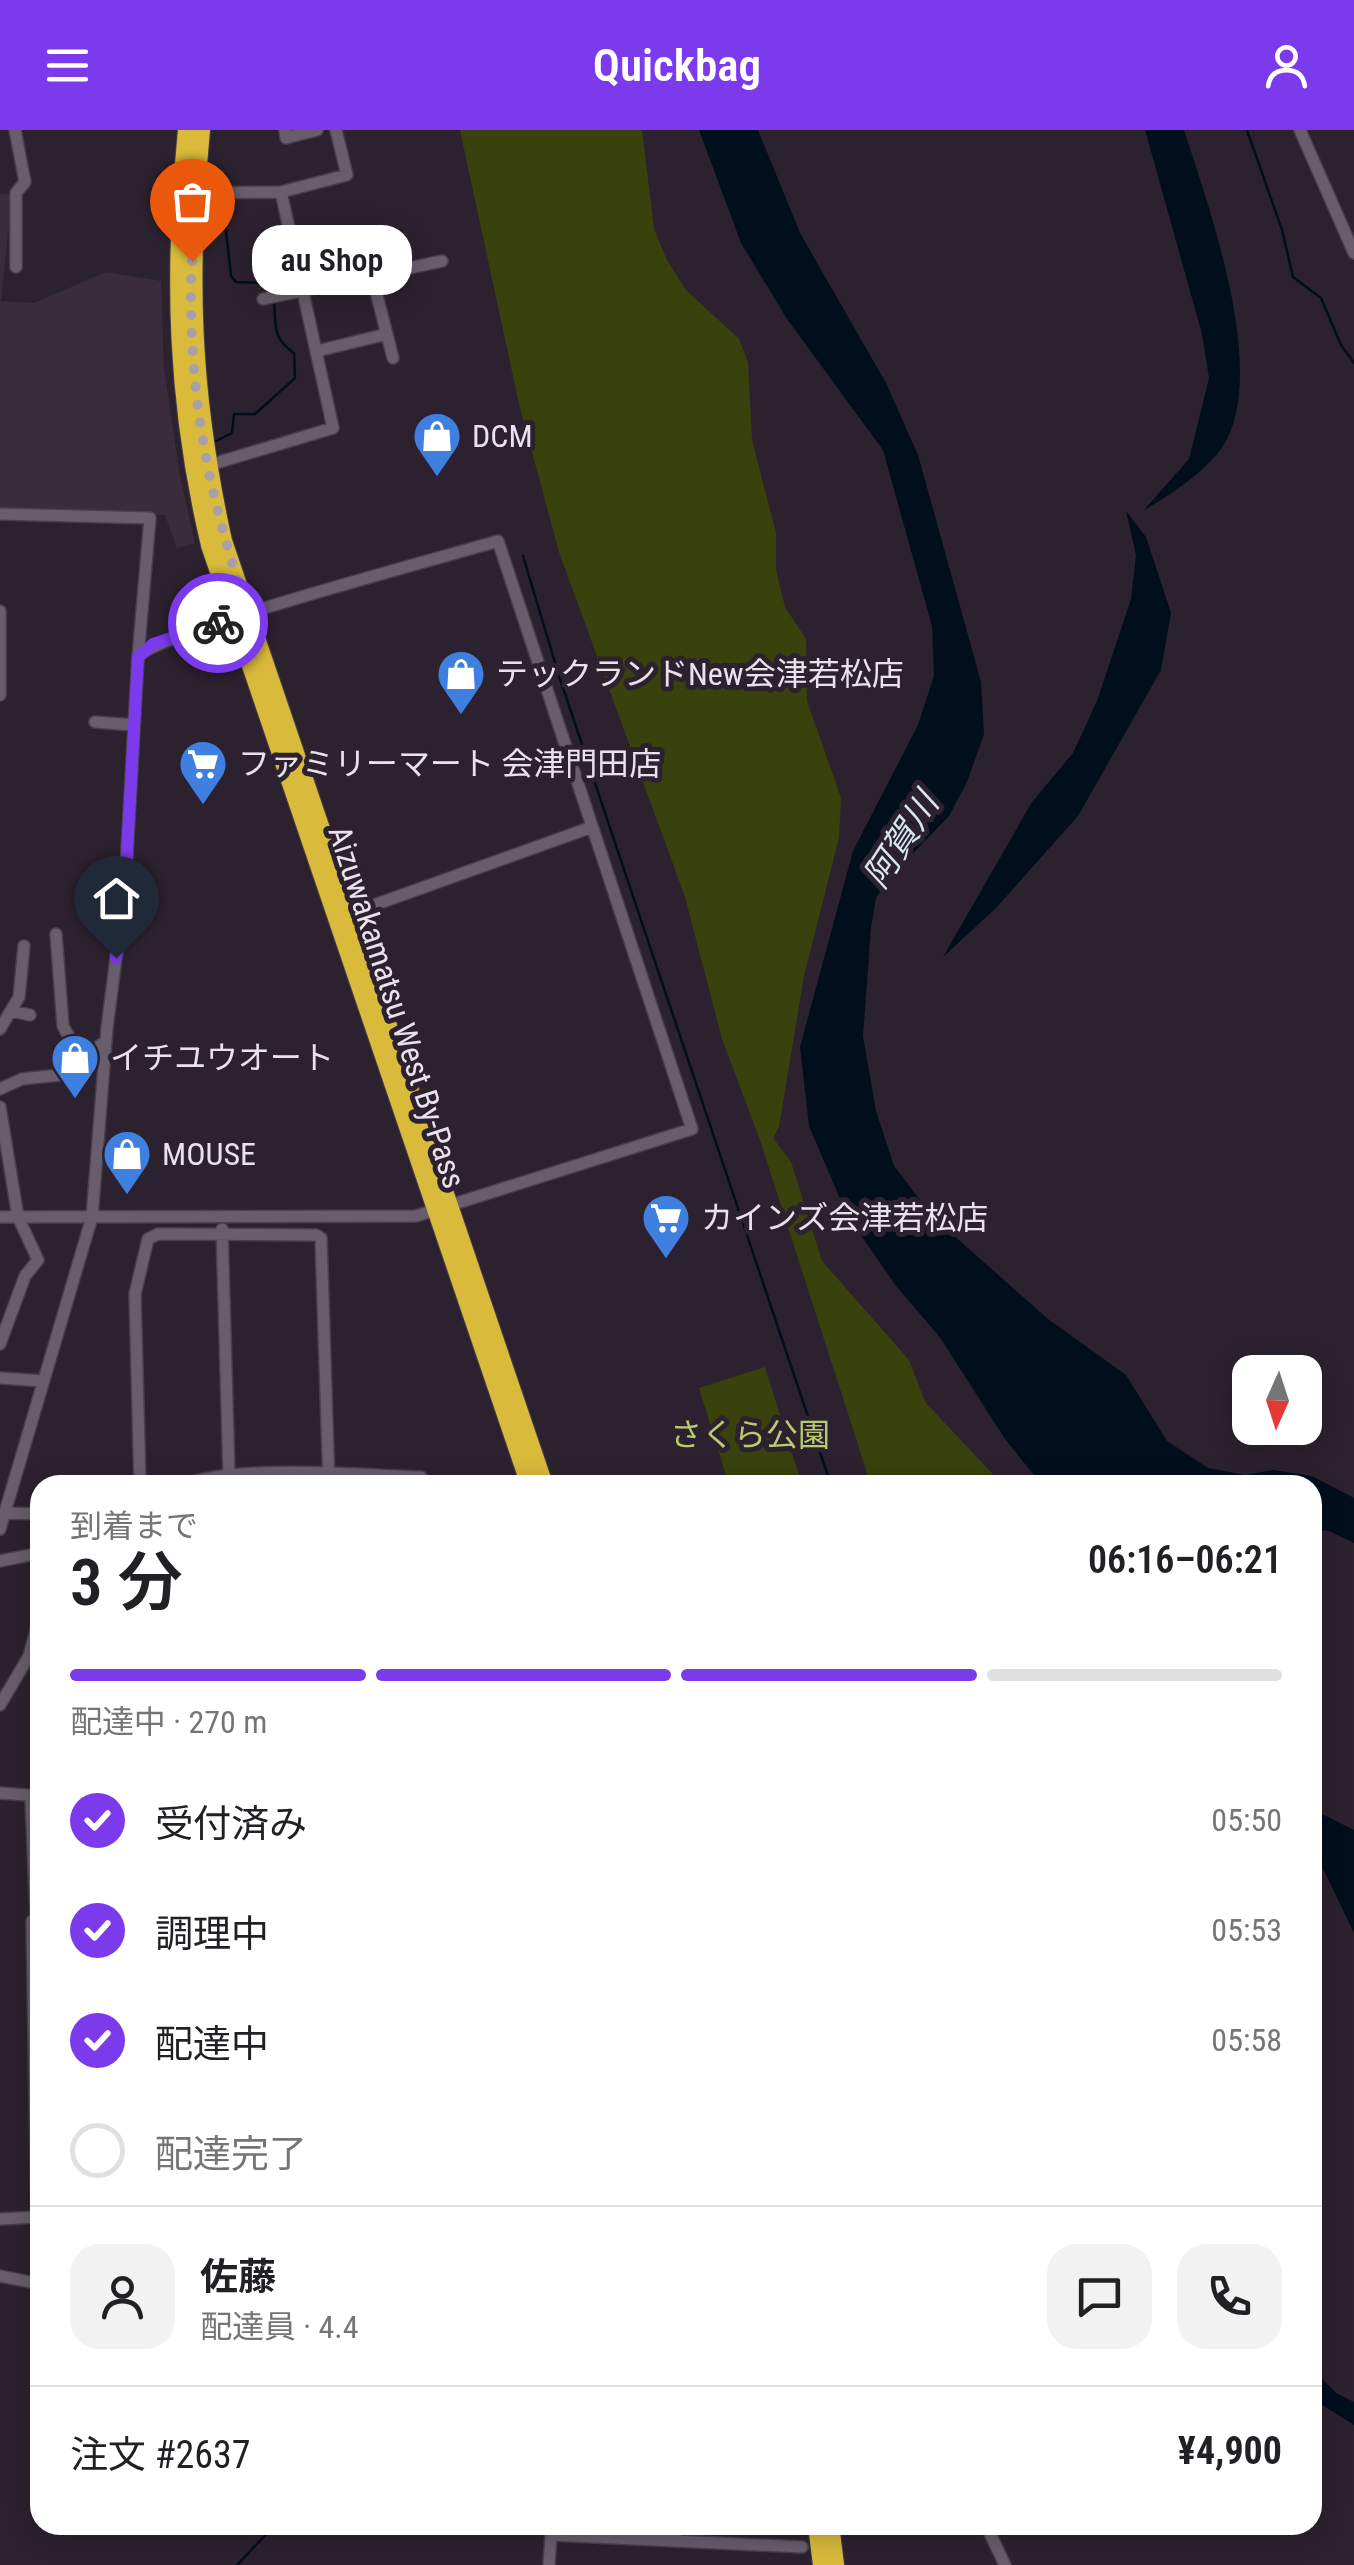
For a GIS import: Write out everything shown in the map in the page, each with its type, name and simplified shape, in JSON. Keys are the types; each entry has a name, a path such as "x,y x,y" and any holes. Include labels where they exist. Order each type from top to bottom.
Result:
{"highway":[{"name":"Aizuwakamatsu West By-Pass","path":"187,130 189,193 177,334 199,468 241,616 441,1210 540,1475"},
{"name":"Aizuwakamatsu West By-Pass","path":"189,193 202,130"},
{"name":"Aizuwakamatsu West By-Pass","path":"241,616 349,914 527,1475"},
{"path":"818,2535 822,2565"},
{"path":"831,2535 835,2565"}],"street":[{"path":"15,130 24,182 16,194 16,267"},
{"path":"285,130 286,138 317,130"},
{"path":"189,193 281,192 348,176 336,130"},
{"path":"1300,130 1354,253"},
{"path":"0,146 17,144"},
{"path":"199,468 333,428 281,192"},
{"path":"270,298 442,261"},
{"path":"372,276 393,358"},
{"path":"316,350 387,334"},
{"path":"0,514 150,518 133,725 125,888 106,1041 92,1217 0,1529"},
{"path":"0,1216 221,1218 441,1210 692,1128 498,541 153,644 138,657"},
{"path":"0,611 0,695"},
{"path":"94,722 133,725"},
{"path":"349,914 592,827"},
{"path":"56,934 63,1026 81,1058"},
{"path":"1,1025 19,997 24,946"},
{"path":"10,1011 30,1015"},
{"path":"0,1089 22,1079 60,1075 106,1041"},
{"path":"0,1106 18,1217 38,1264 25,1276 0,1344"},
{"path":"221,1218 229,1475"},
{"path":"140,1475 134,1322 140,1260 148,1239 158,1234 316,1234 321,1238 330,1475"},
{"path":"0,1378 44,1381"},
{"path":"5,1513 30,1514"},
{"path":"0,1560 30,1555"},
{"path":"0,1704 30,1662"},
{"path":"0,1793 30,1796"},
{"path":"0,2219 30,2217"},
{"path":"0,2276 30,2282"},
{"path":"675,2535 676,2540"},
{"path":"991,2535 1005,2565"},
{"path":"549,2565 550,2536 802,2547"}],"shaded area":[{"path":"0,194 12,194 1,301 34,303 106,272 161,281 164,368 180,477 195,543 177,548 165,515 0,509"}],"green space":[{"path":"460,130 642,130 654,229 667,260 686,290 739,339 748,362 752,440 776,533 776,570 785,607 806,639 807,701 841,798 839,838 804,976 779,1127 773,1138 791,1162 822,1261 909,1360 925,1402 994,1475 868,1475 760,1140 722,1039 685,897 559,552 519,404"},
{"name":"さくら公園","path":"765,1367 799,1475 726,1475 699,1388"}],"water":[{"name":"阿賀川","path":"699,130 758,130 800,233 886,383 918,455 981,682 984,734 967,782 949,816 887,880 876,898 863,1036 876,1111 894,1166 934,1218 1048,1319 1126,1375 1167,1441 1208,1468 1245,1475 1034,1475 1005,1439 939,1336 896,1286 847,1215 809,1126 800,1047 853,851 918,725 934,676 932,626 883,450 787,319 741,243"},
{"path":"1145,130 1184,130 1231,294 1240,384 1234,422 1218,453 1184,484 1144,510 1189,459 1209,378 1202,334"},
{"path":"1126,511 1146,537 1171,613 1161,670 1078,816 996,908 943,957 1032,802 1073,753 1097,701 1131,599 1136,555"},
{"path":"1273,1470 1306,1475 1245,1475"},
{"path":"1322,1481 1354,1498 1354,1543 1322,1530"},
{"path":"1322,1814 1354,1830 1354,1933 1322,1867"},
{"path":"1322,2378 1336,2393 1354,2402 1354,2425 1322,2405"}],"waterway":[{"path":"1247,130 1282,230 1293,277 1321,298 1341,345 1354,363"},
{"path":"223,205 231,276 236,282 267,283 273,293"},
{"path":"214,442 232,433 234,414 255,414 295,378 294,353 279,336 274,301"},
{"path":"523,556 559,676 828,1475"},
{"path":"237,2565 266,2535"}],"way so far":[{"path":"192,261 191,333 206,466 223,541 249,613 218,623"}],"place":[{"name":"au Shop","path":"192,261"},
{"name":"DCM","path":"437,478"},
{"name":"テックランドNew会津若松店","path":"461,716"},
{"name":"ファミリーマート 会津門田店","path":"203,806"},
{"name":"イチユウオート","path":"75,1100"},
{"name":"MOUSE","path":"127,1196"},
{"name":"カインズ会津若松店","path":"666,1260"}],"route":[{"path":"116,958 125,888 138,657 153,644 218,623"}]}
